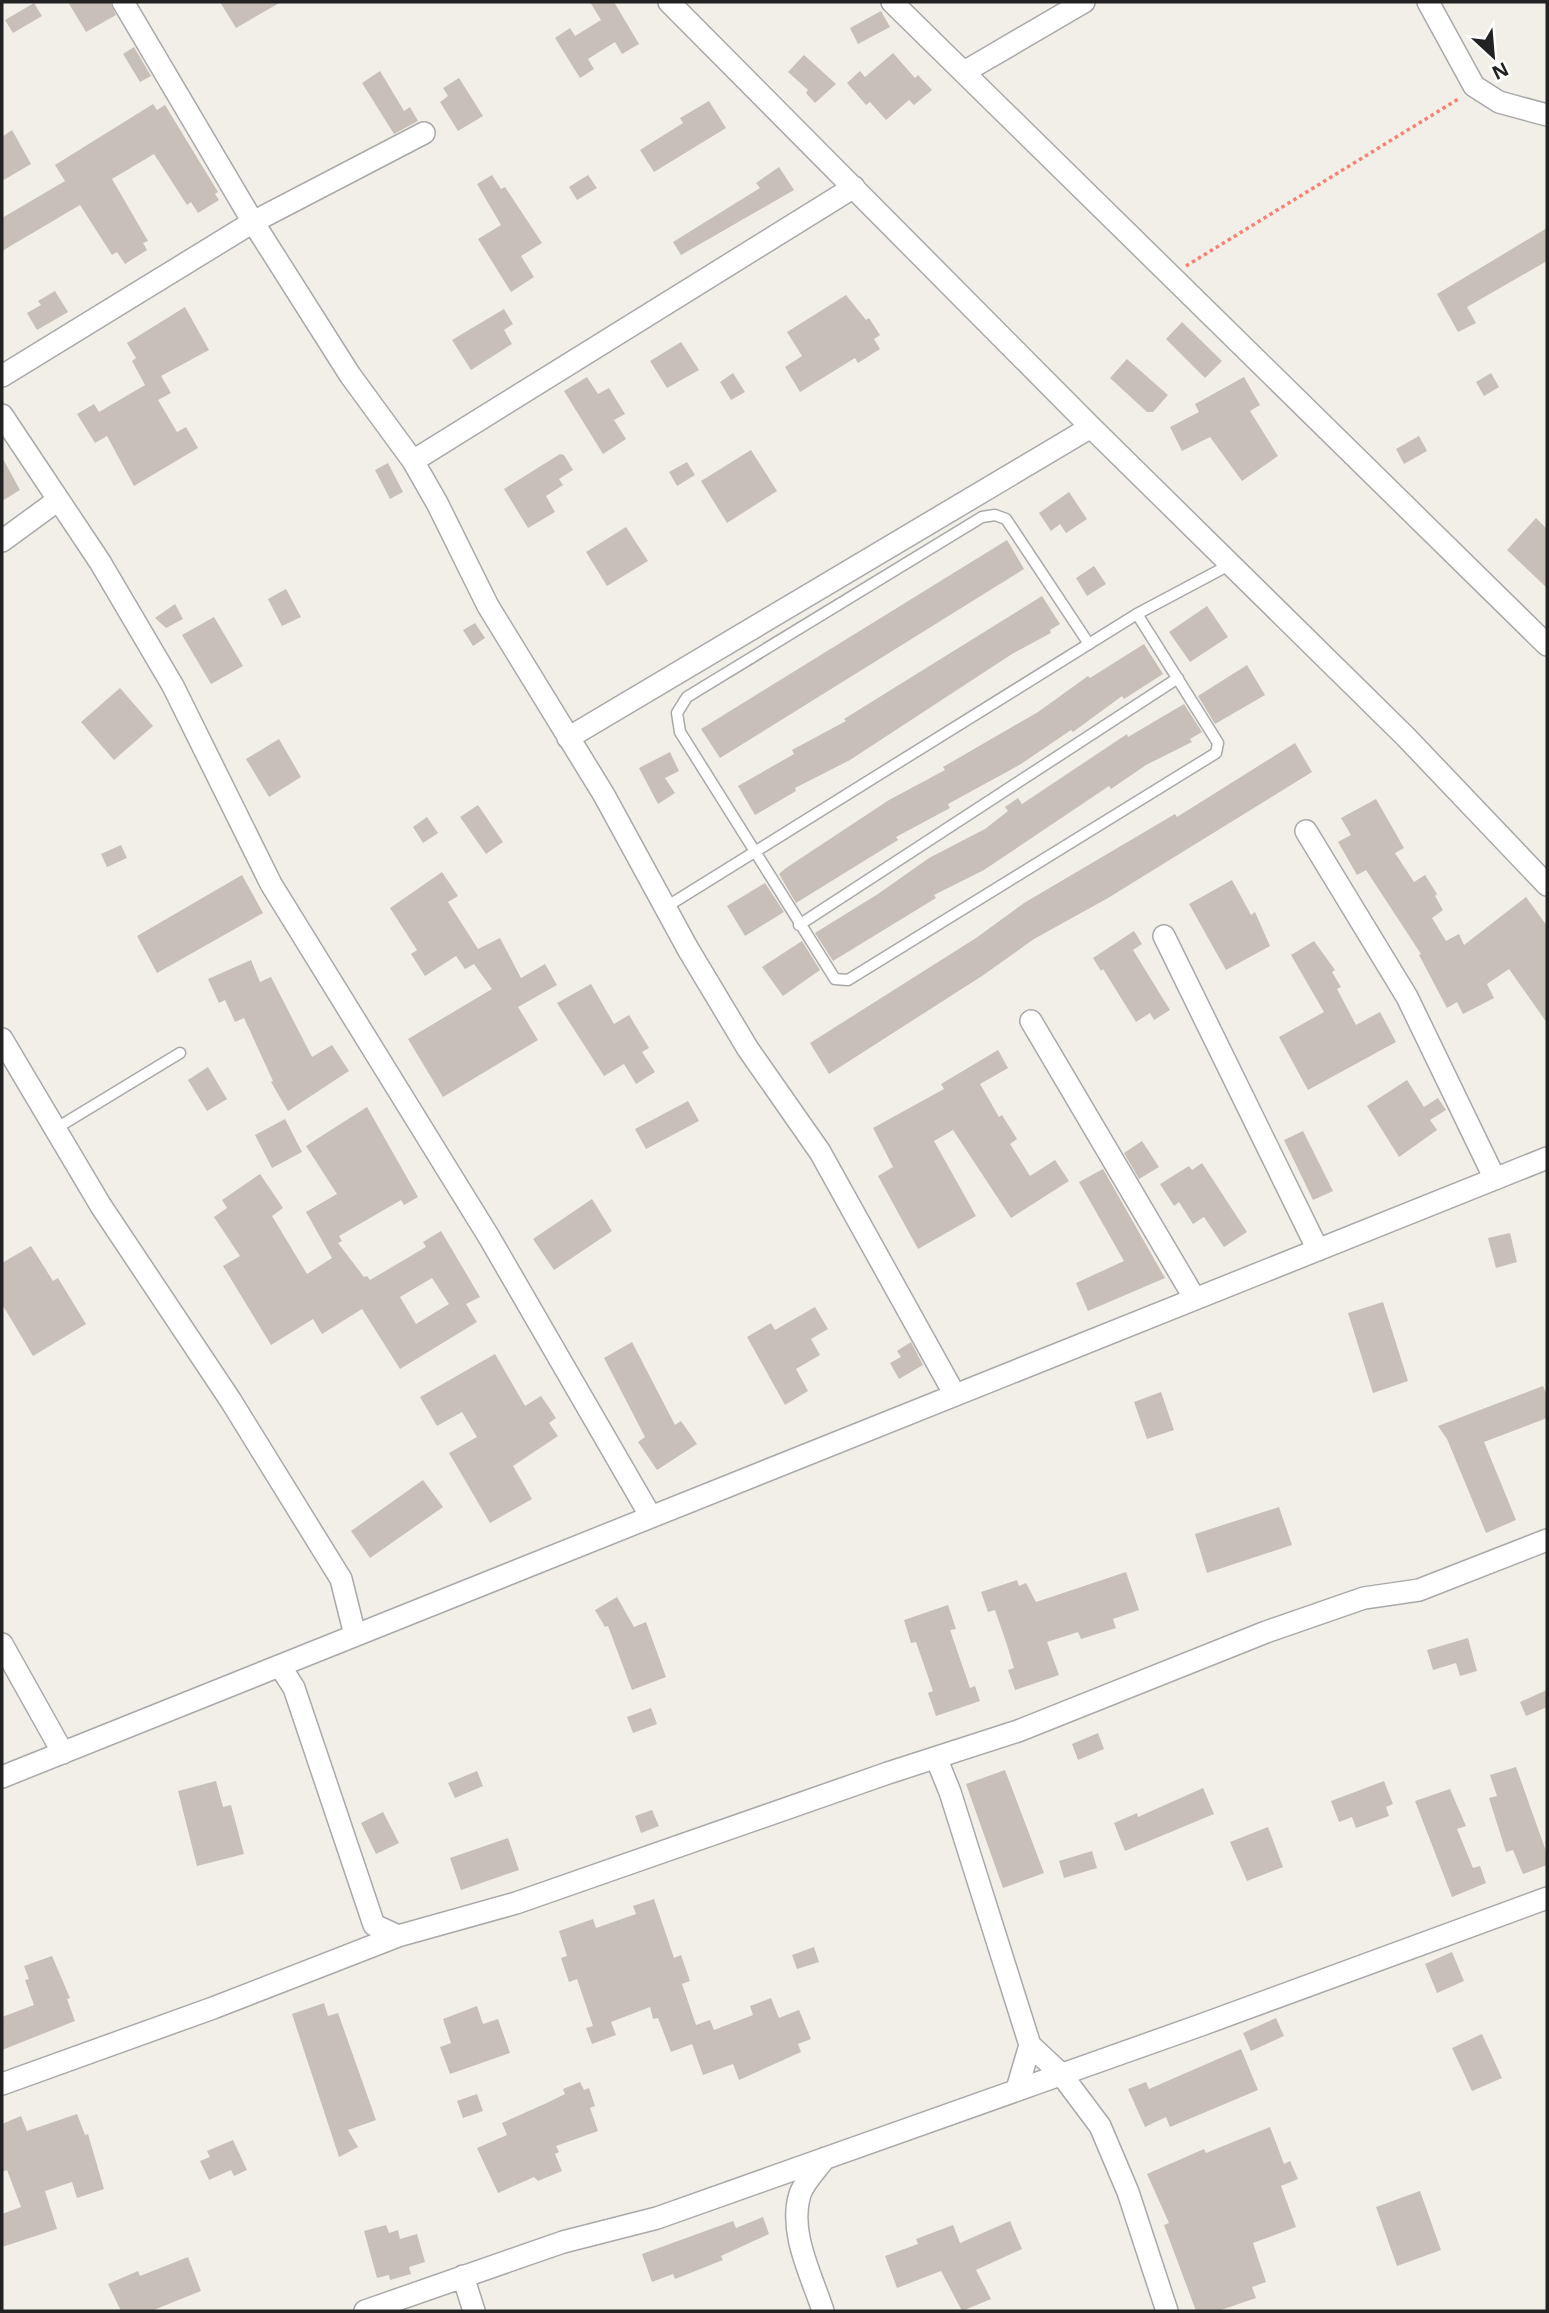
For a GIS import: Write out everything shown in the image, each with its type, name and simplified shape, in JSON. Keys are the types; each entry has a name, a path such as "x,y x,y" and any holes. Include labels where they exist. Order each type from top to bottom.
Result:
{"street":[{"path":"123,2 253,222 350,375 413,461 438,503 488,606 568,738 748,1049 820,1152 955,1395"},
{"path":"669,2 1091,427 1406,737 1547,885"},
{"path":"892,2 1547,645"},
{"path":"964,72 1084,2"},
{"path":"1428,2 1474,86 1499,102 1547,115"},
{"path":"2,376 253,222 424,133"},
{"path":"413,461 854,187"},
{"path":"2,415 100,562 173,686 271,884 489,1237 651,1517"},
{"path":"568,738 1091,427"},
{"path":"2,541 58,500"},
{"path":"1306,831 1407,997 1496,1179"},
{"path":"1164,936 1318,1250"},
{"path":"1031,1021 1195,1299"},
{"path":"2,1039 101,1206 231,1401 341,1579 355,1635"},
{"path":"2,1777 1547,1158"},
{"path":"2,2084 212,2008 398,1936 516,1903 888,1773 937,1760 1018,1731 1266,1632 1364,1598 1419,1590 1547,1540"},
{"path":"2,1644 63,1753"},
{"path":"280,1665 294,1688 374,1925 398,1936"},
{"path":"937,1760 950,1793 1030,2045 1061,2074 1100,2126 1128,2192 1167,2311"},
{"path":"365,2311 563,2242 657,2217 1547,1898"},
{"path":"354,1953 374,1925"},
{"path":"1017,2089 1030,2045"},
{"path":"823,2311 800,2239 797,2211 801,2192 825,2158"},
{"path":"463,2276 474,2311"}],"lane":[{"path":"1089,644 1006,519 995,515 982,517 687,697 677,713 680,732 835,979 848,980 1211,757 1219,748 1138,614"},
{"path":"666,906 1138,614 1231,564"},
{"path":"799,925 1178,678"},
{"path":"55,1129 180,1053"}],"path":[{"path":"1172,274 1391,143 1474,86"}],"building":[{"path":"68,2 110,2 116,15 86,32"},
{"path":"220,2 281,2 236,28"},
{"path":"590,2 614,2 639,44 622,54 615,42 588,59 594,69 580,78 555,38 570,28 575,36 601,20"},
{"path":"34,3 42,16 13,33 5,20"},
{"path":"881,11 890,27 858,44 850,28"},
{"path":"134,47 151,76 140,82 123,54"},
{"path":"893,53 915,78 918,75 932,90 914,105 909,100 886,120 870,102 866,105 847,83 860,71 865,77"},
{"path":"804,55 836,84 815,103 806,93 808,90 788,72"},
{"path":"380,71 404,111 410,107 418,121 394,134 362,83"},
{"path":"459,78 483,116 458,131 440,102 448,96 443,88"},
{"path":"709,101 726,128 654,172 640,150 683,123 680,118"},
{"path":"153,104 157,110 165,105 218,192 215,194 219,200 198,213 191,202 187,205 154,154 112,179 148,241 143,243 147,250 125,264 117,252 112,255 80,205 2,251 2,218 65,181 55,165"},
{"path":"12,130 31,164 2,181 2,137"},
{"path":"779,167 794,190 681,255 673,242 760,188 756,183"},
{"path":"492,175 501,189 505,187 542,243 521,256 534,277 511,292 478,239 501,225 477,184"},
{"path":"588,175 597,188 577,200 569,187"},
{"path":"1547,228 1547,261 1467,307 1476,323 1458,332 1437,294"},
{"path":"55,291 68,312 37,330 27,313 41,305 38,301"},
{"path":"846,295 866,320 869,318 880,335 874,339 880,349 858,363 855,358 800,392 785,367 802,356 787,332"},
{"path":"185,307 209,350 161,376 171,393 158,400 177,432 186,427 198,448 134,486 107,436 95,443 77,414 94,404 99,412 145,385 132,361 136,358 127,343"},
{"path":"504,309 513,324 504,330 512,344 471,370 452,340"},
{"path":"1182,322 1222,361 1205,378 1166,339"},
{"path":"681,342 699,370 667,388 650,361"},
{"path":"1127,359 1168,395 1153,412 1147,412 1110,378"},
{"path":"733,373 745,392 731,400 720,382"},
{"path":"1491,373 1499,387 1484,396 1476,382"},
{"path":"587,377 598,394 609,388 625,414 614,420 626,439 603,454 564,391"},
{"path":"1244,377 1260,405 1250,411 1278,456 1242,481 1210,437 1182,451 1170,427 1199,412 1195,404"},
{"path":"1419,436 1427,451 1404,464 1396,449"},
{"path":"751,450 777,491 727,523 701,481"},
{"path":"560,454 564,455 573,470 559,479 563,485 546,496 555,512 528,528 504,489"},
{"path":"2,457 20,490 2,501"},
{"path":"687,462 695,475 677,486 669,472"},
{"path":"388,463 403,492 390,499 375,470"},
{"path":"1069,492 1087,519 1066,533 1060,524 1051,531 1039,513"},
{"path":"1536,518 1547,529 1547,588 1507,550"},
{"path":"626,527 648,561 607,586 586,552"},
{"path":"1007,540 1024,569 720,758 701,729"},
{"path":"1094,566 1106,584 1087,596 1076,578"},
{"path":"286,589 301,617 282,626 268,599"},
{"path":"1042,596 1060,624 1050,630 1051,633 1012,654 850,760 795,788 796,791 755,815 738,786 794,754 792,750 846,721 844,719"},
{"path":"175,604 183,619 166,628 155,618"},
{"path":"1207,606 1228,637 1190,662 1169,632"},
{"path":"214,617 243,666 211,684 182,635"},
{"path":"475,623 485,638 473,646 463,630"},
{"path":"1144,644 1163,674 1124,699 1122,696 1073,732 1071,730 1021,764 948,804 950,808 896,837 898,840 796,903 779,874 786,868 889,800 945,770 943,767 1038,712 1088,676 1090,678"},
{"path":"1247,665 1265,695 1215,724 1198,696"},
{"path":"120,688 153,726 114,760 81,722"},
{"path":"1184,704 1202,732 1190,739 1192,742 1146,765 1111,789 1109,786 984,870 934,895 936,898 833,961 815,933 929,858 985,829 1008,811 1005,807 1018,798 1022,804 1127,734 1128,737"},
{"path":"279,739 301,777 269,797 246,759"},
{"path":"1295,743 1312,772 1108,898 1034,939 982,976 829,1074 810,1043 976,938 1024,903 1175,814 1177,817"},
{"path":"670,752 679,771 665,778 675,793 658,804 639,768"},
{"path":"1376,799 1404,848 1395,853 1414,882 1425,875 1437,894 1435,896 1443,910 1432,918 1446,941 1459,934 1464,945 1526,897 1547,926 1547,1023 1509,969 1487,984 1494,998 1463,1014 1457,1002 1447,1008 1419,955 1421,954 1366,870 1357,875 1338,842 1351,835 1341,818"},
{"path":"478,805 503,842 486,854 460,817"},
{"path":"427,817 438,833 423,843 413,827"},
{"path":"121,845 127,858 107,867 101,854"},
{"path":"442,872 458,896 448,902 478,949 500,938 521,978 545,964 557,985 518,1007 538,1040 443,1097 408,1039 492,989 474,964 465,969 456,956 425,976 411,954 417,950 390,908"},
{"path":"242,875 263,913 157,973 137,936"},
{"path":"1232,880 1251,915 1255,912 1270,946 1226,970 1189,904"},
{"path":"765,883 784,912 745,936 727,906"},
{"path":"1134,931 1142,944 1133,950 1170,1010 1154,1020 1150,1013 1136,1022 1103,969 1101,971 1093,958"},
{"path":"802,941 820,970 783,996 762,967"},
{"path":"1314,941 1335,970 1332,972 1341,987 1337,989 1356,1025 1380,1012 1396,1042 1308,1090 1279,1037 1324,1012 1291,955"},
{"path":"251,960 260,982 271,977 312,1057 332,1045 349,1071 288,1111 271,1082 273,1081 244,1018 235,1022 225,1000 219,1003 208,979"},
{"path":"591,984 614,1024 629,1015 649,1048 642,1052 655,1072 636,1084 624,1064 604,1076 557,1003"},
{"path":"998,1050 1008,1068 980,1084 999,1117 1002,1115 1017,1139 1010,1144 1030,1176 1055,1160 1069,1181 1011,1218 953,1130 934,1141 976,1216 918,1249 878,1176 893,1167 873,1128 944,1089 941,1084"},
{"path":"208,1067 227,1099 207,1111 188,1080"},
{"path":"1407,1080 1424,1107 1438,1098 1446,1110 1430,1120 1437,1130 1399,1157 1367,1106"},
{"path":"688,1101 699,1121 646,1149 635,1129"},
{"path":"367,1107 418,1197 404,1205 401,1200 339,1236 342,1241 338,1243 364,1277 367,1276 370,1280 426,1247 423,1242 441,1231 480,1297 466,1304 477,1322 400,1369 362,1309 322,1334 313,1319 271,1345 223,1266 240,1256 214,1217 227,1208 222,1200 260,1174 283,1208 272,1216 307,1274 332,1258 306,1212 337,1194 306,1146","holes":["432,1278 449,1304 416,1324 400,1297"]},
{"path":"285,1119 302,1152 272,1168 255,1135"},
{"path":"1303,1131 1333,1191 1313,1200 1284,1140"},
{"path":"1142,1141 1159,1167 1139,1179 1124,1153"},
{"path":"1202,1163 1247,1232 1224,1247 1204,1217 1193,1224 1179,1202 1174,1206 1160,1184 1189,1166 1192,1170"},
{"path":"1103,1169 1165,1278 1088,1311 1076,1283 1124,1261 1079,1182"},
{"path":"592,1199 612,1231 554,1270 533,1239"},
{"path":"1510,1233 1517,1262 1496,1268 1488,1238"},
{"path":"31,1246 53,1281 58,1278 86,1324 33,1356 2,1304 2,1263"},
{"path":"1383,1302 1408,1381 1373,1393 1348,1313"},
{"path":"815,1307 828,1329 811,1339 820,1355 796,1369 808,1391 785,1405 747,1337 771,1323 775,1330"},
{"path":"632,1342 675,1425 681,1421 697,1444 657,1470 638,1442 645,1437 604,1358"},
{"path":"911,1342 923,1365 899,1379 890,1363 901,1357 897,1351"},
{"path":"495,1354 525,1406 541,1396 556,1418 549,1423 558,1436 513,1466 532,1499 490,1523 449,1453 477,1437 462,1412 437,1426 420,1397"},
{"path":"1543,1386 1547,1396 1547,1418 1484,1442 1516,1520 1486,1533 1447,1439 1438,1426"},
{"path":"1161,1392 1174,1430 1147,1439 1134,1402"},
{"path":"423,1480 443,1507 370,1558 351,1531"},
{"path":"1279,1507 1292,1545 1207,1573 1195,1534"},
{"path":"1126,1572 1139,1610 1113,1619 1116,1628 1081,1639 1078,1632 1047,1642 1059,1675 1015,1690 1008,1670 1014,1668 995,1610 988,1612 981,1592 1017,1580 1019,1586 1026,1583 1036,1602"},
{"path":"617,1597 634,1627 646,1622 666,1677 632,1690 608,1626 605,1627 595,1610"},
{"path":"948,1605 956,1629 950,1630 970,1688 975,1686 980,1701 936,1716 928,1693 933,1691 916,1642 911,1643 904,1620"},
{"path":"1468,1638 1477,1671 1460,1676 1456,1663 1433,1670 1427,1650"},
{"path":"1547,1690 1547,1707 1526,1716 1520,1702"},
{"path":"651,1708 657,1724 633,1733 627,1717"},
{"path":"1098,1733 1104,1749 1078,1760 1072,1744"},
{"path":"1516,1767 1547,1854 1547,1865 1523,1874 1513,1850 1506,1852 1489,1798 1497,1796 1490,1775"},
{"path":"1005,1770 1044,1873 1003,1888 966,1784"},
{"path":"477,1771 483,1786 455,1798 448,1783"},
{"path":"216,1781 223,1807 231,1805 244,1854 197,1866 178,1791"},
{"path":"1384,1781 1393,1804 1386,1807 1389,1816 1356,1828 1352,1817 1339,1822 1331,1801"},
{"path":"1203,1788 1214,1814 1125,1851 1114,1823 1137,1813 1138,1817"},
{"path":"1450,1789 1466,1826 1457,1829 1473,1868 1480,1866 1486,1883 1452,1897 1415,1801"},
{"path":"652,1810 659,1826 641,1833 635,1816"},
{"path":"383,1812 399,1843 376,1854 361,1823"},
{"path":"1268,1827 1283,1867 1247,1881 1230,1842"},
{"path":"508,1838 519,1870 461,1890 450,1858"},
{"path":"1092,1851 1097,1868 1064,1878 1059,1861"},
{"path":"654,1899 674,1958 681,1955 690,1981 682,1984 696,2025 710,2020 714,2030 753,2015 750,2006 771,1998 779,2018 799,2010 811,2039 798,2044 801,2052 739,2080 733,2064 703,2075 692,2044 671,2052 658,2018 653,2019 650,2007 611,2022 616,2035 592,2044 586,2028 593,2026 577,1979 569,1982 561,1958 567,1956 559,1931 593,1919 596,1928 636,1914 633,1906"},
{"path":"814,1947 819,1962 797,1969 792,1955"},
{"path":"1452,1952 1464,1981 1437,1993 1425,1964"},
{"path":"52,1956 70,1998 67,1999 75,2021 2,2050 2,2017 34,2005 25,1980 29,1979 24,1966"},
{"path":"324,2003 328,2016 338,2013 376,2120 348,2130 358,2147 339,2157 292,2014"},
{"path":"477,2006 483,2024 498,2019 510,2053 450,2074 440,2047 451,2043 443,2019"},
{"path":"1276,2018 1284,2036 1251,2051 1243,2033"},
{"path":"1482,2034 1502,2078 1472,2091 1452,2048"},
{"path":"1241,2049 1258,2090 1170,2127 1166,2117 1145,2127 1128,2089 1146,2082 1149,2089"},
{"path":"580,2082 584,2090 589,2088 595,2106 590,2108 598,2131 556,2146 559,2152 555,2154 562,2171 538,2181 534,2177 498,2193 477,2148 507,2135 502,2123 565,2094 563,2089"},
{"path":"477,2094 483,2111 463,2118 457,2101"},
{"path":"77,2114 85,2135 88,2134 104,2189 77,2198 72,2182 45,2191 57,2229 2,2247 2,2214 21,2207 7,2170 2,2172 2,2124 21,2116 27,2131"},
{"path":"1270,2127 1284,2164 1290,2161 1298,2179 1281,2186 1296,2227 1253,2243 1266,2282 1252,2287 1256,2298 1218,2311 1196,2311 1164,2225 1169,2223 1147,2174 1204,2149 1206,2153"},
{"path":"233,2140 247,2170 234,2176 231,2170 209,2180 200,2161 210,2157 207,2151"},
{"path":"1420,2191 1441,2250 1397,2266 1376,2207"},
{"path":"763,2217 769,2234 721,2256 723,2260 675,2279 673,2274 652,2282 642,2254 733,2221 736,2228"},
{"path":"1010,2221 1022,2249 976,2270 991,2299 962,2311 941,2271 897,2288 885,2256 918,2244 916,2239 953,2225 960,2243"},
{"path":"386,2225 389,2233 398,2230 400,2239 417,2234 425,2262 409,2267 411,2274 390,2280 389,2275 377,2278 364,2231"},
{"path":"188,2257 201,2291 151,2311 121,2311 108,2284 138,2271 140,2276"}]}
